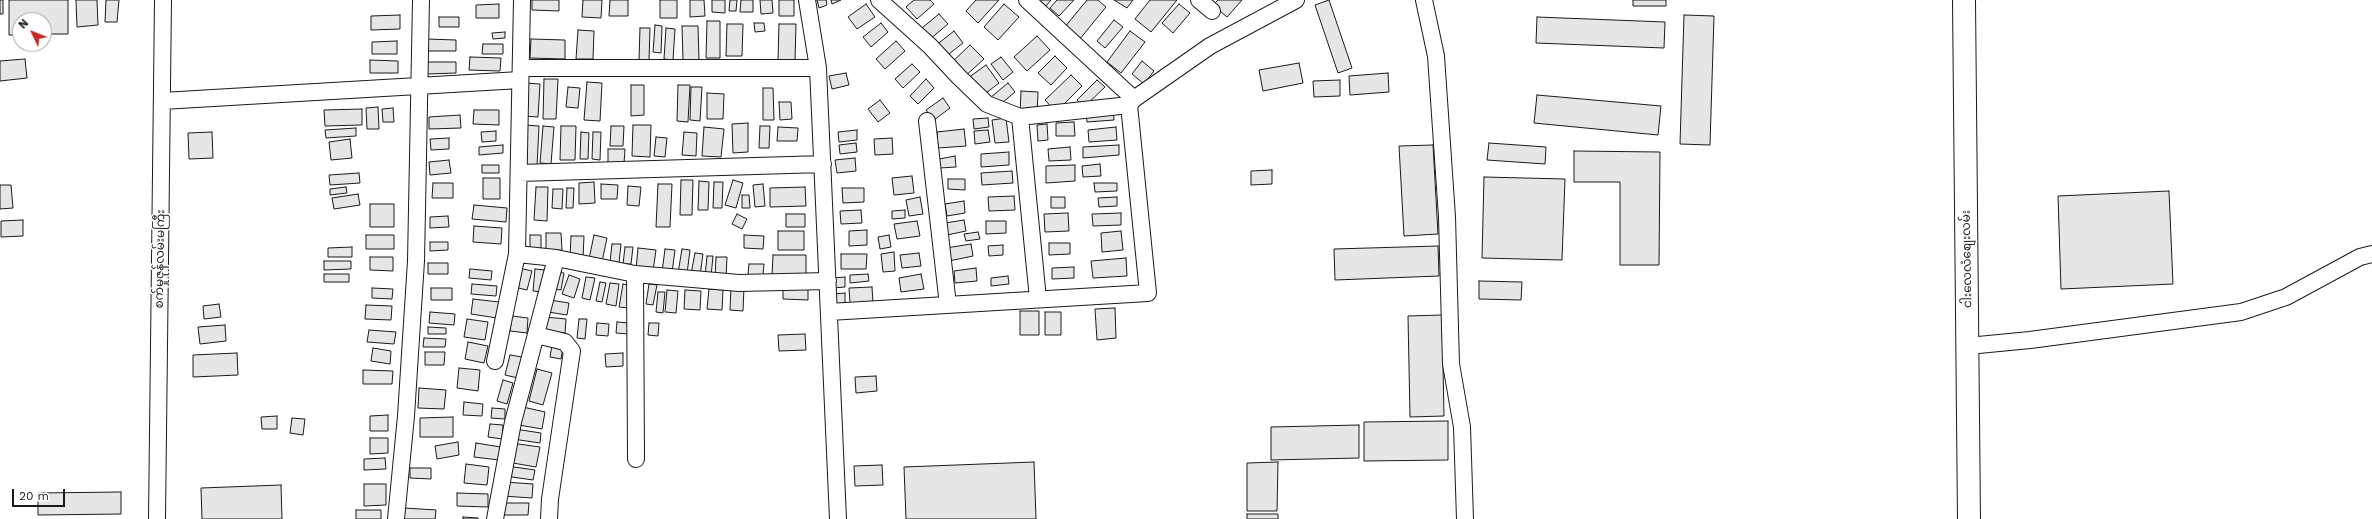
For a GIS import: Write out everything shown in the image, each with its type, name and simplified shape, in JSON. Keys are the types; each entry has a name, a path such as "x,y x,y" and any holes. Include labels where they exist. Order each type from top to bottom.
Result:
{"street":[{"name":"စက်မှုဇုန်လမ်းမကြီး","path":"157,519 163,0"},
{"path":"396,519 406,416 416,261 418,86 421,0"},
{"path":"495,361 517,254 522,0"},
{"path":"807,0 818,68 838,519"},
{"path":"879,0 930,46 987,104 1020,117 1132,102 1210,46 1296,0"},
{"path":"829,312 1148,293 1132,102 1027,0"},
{"path":"1199,0 1212,11"},
{"path":"1424,0 1436,56 1448,218 1451,364 1462,427 1465,519"},
{"name":"ငါးလေလံစျေးလမ်း","path":"1964,0 1969,519"},
{"path":"162,101 418,86 521,74 818,68"},
{"path":"1020,117 1038,299"},
{"path":"927,121 948,304"},
{"path":"519,173 823,164"},
{"path":"517,254 556,258 635,274 739,283 828,281"},
{"path":"1968,346 2030,340 2241,312 2286,297 2360,257 2372,254"},
{"path":"495,519 513,422 556,258"},
{"path":"635,274 636,459"},
{"path":"536,335 565,342 572,351 552,484 549,519"}],"building":[{"path":"0,0 3,0 3,14 0,14"},
{"path":"9,0 68,0 68,34 52,34 52,12 12,12 12,35 9,35"},
{"path":"76,0 97,0 98,25 77,27"},
{"path":"106,0 119,0 117,22 105,22"},
{"path":"532,0 559,0 559,11 532,10"},
{"path":"583,0 602,0 601,18 582,17"},
{"path":"610,0 628,0 628,16 609,16"},
{"path":"660,0 677,0 677,18 660,18"},
{"path":"690,0 704,0 705,16 690,17"},
{"path":"712,0 725,0 725,13 712,12"},
{"path":"730,0 737,0 736,11 729,11"},
{"path":"741,0 753,0 753,12 740,12"},
{"path":"760,0 772,0 773,13 761,14"},
{"path":"779,0 794,0 794,16 779,16"},
{"path":"817,0 826,0 827,5 819,8"},
{"path":"831,0 841,0 832,4"},
{"path":"914,0 930,0 934,4 917,19 906,7"},
{"path":"976,0 999,0 978,23 966,11"},
{"path":"1039,0 1051,0 1046,6"},
{"path":"1057,0 1074,0 1059,16 1050,8"},
{"path":"1087,0 1098,0 1106,7 1079,40 1064,28"},
{"path":"1114,0 1133,0 1127,8"},
{"path":"1150,0 1177,0 1151,32 1135,19"},
{"path":"1218,0 1242,0 1227,17 1213,5"},
{"path":"1329,0 1352,68 1338,73 1315,5"},
{"path":"1633,0 1666,0 1666,6 1633,6"},
{"path":"499,4 499,18 476,18 476,5"},
{"path":"866,4 875,17 857,29 848,17"},
{"path":"1004,4 1019,17 998,40 984,27"},
{"path":"1179,4 1190,13 1173,33 1162,23"},
{"path":"939,14 948,24 930,39 922,28"},
{"path":"400,15 400,29 371,30 371,16"},
{"path":"1684,15 1714,16 1710,145 1680,144"},
{"path":"439,17 459,17 459,27 439,27"},
{"path":"1537,17 1665,22 1664,48 1536,43"},
{"path":"1114,20 1123,27 1105,48 1097,41"},
{"path":"707,21 720,21 720,58 706,58"},
{"path":"754,23 764,23 765,31 755,32"},
{"path":"881,23 888,32 871,47 863,37"},
{"path":"727,24 743,24 742,56 726,56"},
{"path":"779,24 796,24 795,61 778,61"},
{"path":"655,25 662,26 661,53 653,52"},
{"path":"682,26 698,26 699,60 683,60"},
{"path":"640,28 650,28 649,61 639,60"},
{"path":"666,28 675,29 673,60 664,59"},
{"path":"578,30 594,31 593,59 576,59"},
{"path":"954,31 963,43 945,57 935,46"},
{"path":"1130,31 1145,42 1121,73 1107,62"},
{"path":"505,32 505,38 493,39 492,33"},
{"path":"1037,36 1050,50 1027,71 1014,57"},
{"path":"427,39 456,40 456,51 427,51"},
{"path":"531,39 565,40 565,59 530,58"},
{"path":"397,41 397,54 372,54 372,42"},
{"path":"896,41 905,51 885,69 876,59"},
{"path":"483,44 503,44 503,54 482,54"},
{"path":"970,45 984,59 962,79 949,65"},
{"path":"1055,56 1067,68 1051,85 1038,73"},
{"path":"470,57 501,58 500,71 469,70"},
{"path":"1001,57 1013,72 1003,80 991,64"},
{"path":"25,59 27,78 0,81 0,61"},
{"path":"370,60 398,61 398,73 370,73"},
{"path":"1142,61 1154,71 1144,84 1132,74"},
{"path":"427,62 456,62 456,73 427,74"},
{"path":"1299,63 1303,83 1263,91 1259,70"},
{"path":"912,64 920,72 903,88 895,79"},
{"path":"986,65 999,83 982,96 968,78"},
{"path":"846,73 849,85 832,89 829,76"},
{"path":"1388,73 1389,92 1350,95 1349,76"},
{"path":"1071,75 1082,86 1056,112 1045,100"},
{"path":"544,79 558,79 556,119 543,119"},
{"path":"926,79 934,88 918,104 910,96"},
{"path":"1097,80 1105,87 1084,107 1077,100"},
{"path":"1340,80 1340,96 1314,97 1313,81"},
{"path":"587,82 602,83 600,121 584,120"},
{"path":"524,83 540,84 538,117 522,116"},
{"path":"1008,83 1015,92 997,107 990,98"},
{"path":"631,85 644,85 644,115 631,116"},
{"path":"678,85 690,85 688,122 677,121"},
{"path":"568,87 580,88 578,108 566,107"},
{"path":"691,87 702,87 700,121 690,120"},
{"path":"763,88 773,88 774,120 763,120"},
{"path":"1021,91 1038,92 1037,115 1020,114"},
{"path":"707,93 724,94 723,119 707,119"},
{"path":"1537,95 1661,106 1658,135 1534,123"},
{"path":"943,98 950,108 934,120 926,110"},
{"path":"880,100 890,113 878,122 868,109"},
{"path":"779,102 791,102 792,119 780,120"},
{"path":"378,107 379,129 367,129 366,108"},
{"path":"393,108 394,122 383,122 382,109"},
{"path":"362,109 362,125 325,126 324,110"},
{"path":"1113,109 1114,120 1087,122 1086,111"},
{"path":"474,110 499,110 499,125 473,124"},
{"path":"460,115 461,128 429,129 429,117"},
{"path":"988,118 989,127 974,129 973,119"},
{"path":"1006,118 1009,142 995,143 992,120"},
{"path":"1074,122 1075,136 1056,136 1056,123"},
{"path":"748,123 748,152 733,153 732,124"},
{"path":"1047,124 1048,140 1038,141 1037,125"},
{"path":"525,125 539,126 537,167 523,167"},
{"path":"633,125 651,125 650,157 632,156"},
{"path":"543,126 554,127 551,164 540,163"},
{"path":"561,126 576,126 575,160 560,160"},
{"path":"611,126 624,126 623,146 610,146"},
{"path":"760,126 770,126 769,148 759,148"},
{"path":"704,127 724,129 721,157 702,156"},
{"path":"778,127 798,128 797,141 777,141"},
{"path":"1116,127 1117,140 1089,142 1088,130"},
{"path":"356,128 356,136 326,138 325,130"},
{"path":"964,129 966,146 938,148 937,132"},
{"path":"857,130 857,140 839,142 838,132"},
{"path":"988,130 990,142 975,144 974,131"},
{"path":"496,131 496,141 482,142 481,132"},
{"path":"212,132 213,158 189,159 188,133"},
{"path":"581,132 589,133 588,159 580,159"},
{"path":"593,132 601,132 600,160 592,159"},
{"path":"684,132 697,133 696,156 682,155"},
{"path":"656,137 667,138 665,157 654,156"},
{"path":"449,138 449,149 431,150 430,139"},
{"path":"892,138 893,154 875,155 874,139"},
{"path":"350,139 352,158 331,160 329,142"},
{"path":"856,143 857,152 840,154 839,145"},
{"path":"1489,143 1546,147 1545,164 1487,160"},
{"path":"503,145 503,153 479,155 479,147"},
{"path":"1119,145 1119,155 1083,158 1083,147"},
{"path":"1433,145 1438,234 1404,236 1399,146"},
{"path":"1070,147 1071,160 1049,161 1048,149"},
{"path":"608,149 625,149 624,164 608,164"},
{"path":"1574,151 1660,152 1659,265 1620,265 1620,182 1574,182"},
{"path":"1009,152 1009,165 981,167 981,154"},
{"path":"955,156 956,167 940,168 939,159"},
{"path":"855,158 856,171 837,173 835,160"},
{"path":"449,160 451,173 430,175 429,162"},
{"path":"1100,164 1101,176 1083,177 1082,166"},
{"path":"482,165 499,165 499,173 482,173"},
{"path":"1075,165 1075,181 1046,183 1046,166"},
{"path":"1272,170 1272,184 1251,185 1251,171"},
{"path":"1012,171 1013,183 982,185 981,173"},
{"path":"359,173 360,183 330,185 329,175"},
{"path":"912,176 914,193 894,195 892,178"},
{"path":"1484,177 1565,179 1562,260 1482,258"},
{"path":"483,178 500,178 500,199 483,199"},
{"path":"948,179 965,179 965,190 948,189"},
{"path":"681,180 693,180 692,215 680,215"},
{"path":"733,180 743,183 736,208 725,205"},
{"path":"699,181 709,182 708,210 698,210"},
{"path":"594,182 595,203 579,204 579,183"},
{"path":"714,182 723,182 722,208 713,208"},
{"path":"433,183 453,183 453,198 432,198"},
{"path":"1094,183 1117,183 1117,191 1095,192"},
{"path":"601,184 618,185 617,199 601,199"},
{"path":"658,184 672,184 670,227 656,227"},
{"path":"763,184 765,206 755,207 753,185"},
{"path":"0,185 11,185 13,208 0,209"},
{"path":"628,186 641,187 639,206 627,205"},
{"path":"346,187 347,193 330,195 330,189"},
{"path":"536,187 548,187 547,221 534,220"},
{"path":"805,187 806,206 770,207 770,188"},
{"path":"567,188 574,188 573,208 566,208"},
{"path":"842,188 864,188 864,202 843,203"},
{"path":"553,189 563,189 562,209 552,208"},
{"path":"2169,191 2173,284 2061,289 2058,196"},
{"path":"358,194 360,205 334,209 332,198"},
{"path":"742,195 749,195 750,208 742,208"},
{"path":"1014,196 1015,210 989,211 988,197"},
{"path":"920,197 923,214 909,216 906,200"},
{"path":"1051,197 1065,197 1065,208 1051,208"},
{"path":"1117,197 1117,206 1099,207 1098,198"},
{"path":"964,201 965,213 947,216 945,204"},
{"path":"370,204 394,204 394,227 370,227"},
{"path":"474,205 507,208 506,222 472,219"},
{"path":"861,210 862,223 841,224 840,211"},
{"path":"905,210 905,218 892,219 892,211"},
{"path":"1068,213 1069,231 1045,232 1044,214"},
{"path":"1121,213 1121,225 1093,226 1092,214"},
{"path":"737,214 747,219 742,229 732,224"},
{"path":"786,214 805,214 805,227 786,227"},
{"path":"448,216 449,227 430,228 430,217"},
{"path":"23,220 23,236 1,237 1,221"},
{"path":"964,220 966,231 947,235 945,223"},
{"path":"917,221 920,236 897,239 894,224"},
{"path":"986,221 1006,221 1006,233 986,234"},
{"path":"474,226 502,228 501,244 473,242"},
{"path":"867,230 867,245 849,246 849,231"},
{"path":"778,231 804,231 804,250 778,250"},
{"path":"1121,231 1123,250 1102,252 1101,233"},
{"path":"978,232 980,239 966,241 964,234"},
{"path":"546,233 561,233 562,250 546,251"},
{"path":"366,235 394,235 394,249 366,249"},
{"path":"530,235 541,235 541,252 530,252"},
{"path":"594,235 607,238 602,262 589,259"},
{"path":"744,235 764,236 763,249 744,248"},
{"path":"889,235 891,247 880,249 878,237"},
{"path":"571,236 584,236 583,258 570,257"},
{"path":"430,242 448,242 448,250 430,251"},
{"path":"1049,243 1070,243 1070,254 1049,255"},
{"path":"612,244 621,244 619,263 610,262"},
{"path":"971,244 973,256 949,261 946,248"},
{"path":"1003,245 1003,255 989,256 988,246"},
{"path":"1438,246 1439,276 1335,280 1334,249"},
{"path":"352,247 352,257 328,257 328,248"},
{"path":"625,247 633,247 631,264 623,264"},
{"path":"638,248 656,250 653,271 636,269"},
{"path":"665,249 675,250 672,273 662,272"},
{"path":"682,249 690,250 687,274 678,273"},
{"path":"894,252 895,271 883,272 881,254"},
{"path":"695,253 703,254 700,276 691,274"},
{"path":"919,253 921,266 902,268 900,255"},
{"path":"841,254 867,254 866,269 841,269"},
{"path":"773,255 806,255 806,276 772,276"},
{"path":"707,256 713,256 711,277 705,277"},
{"path":"370,257 393,257 393,271 370,270"},
{"path":"716,257 727,257 726,278 715,278"},
{"path":"1126,258 1127,276 1093,278 1091,261"},
{"path":"324,261 351,261 351,269 324,270"},
{"path":"428,263 448,263 448,274 428,274"},
{"path":"749,264 764,264 763,275 748,275"},
{"path":"1074,267 1074,278 1052,279 1052,268"},
{"path":"519,268 532,271 527,290 514,287"},
{"path":"976,268 977,281 955,283 954,271"},
{"path":"470,269 492,271 491,280 469,278"},
{"path":"535,269 545,270 542,292 533,291"},
{"path":"556,272 564,273 561,290 553,289"},
{"path":"324,274 349,274 349,282 324,282"},
{"path":"868,274 869,281 850,283 850,275"},
{"path":"921,274 924,289 901,292 899,278"},
{"path":"569,275 580,279 574,298 562,294"},
{"path":"1008,276 1009,284 991,286 991,278"},
{"path":"586,277 595,278 590,300 582,298"},
{"path":"845,277 845,287 833,288 833,278"},
{"path":"1479,281 1522,282 1521,300 1479,299"},
{"path":"600,282 606,283 602,302 596,301"},
{"path":"610,283 619,284 616,306 606,304"},
{"path":"472,284 497,286 496,296 471,294"},
{"path":"623,284 632,286 628,308 619,307"},
{"path":"649,284 657,285 653,305 646,304"},
{"path":"783,285 808,286 808,300 783,299"},
{"path":"731,287 744,287 743,311 730,310"},
{"path":"872,287 873,303 850,303 849,288"},
{"path":"372,288 393,289 392,299 372,298"},
{"path":"431,288 452,288 452,300 431,300"},
{"path":"709,289 723,290 722,310 707,309"},
{"path":"667,290 678,291 676,313 665,312"},
{"path":"685,290 701,291 700,310 684,309"},
{"path":"658,292 665,292 663,313 656,312"},
{"path":"845,293 845,303 834,304 834,294"},
{"path":"473,299 499,302 497,318 471,314"},
{"path":"550,300 569,303 567,315 548,312"},
{"path":"219,304 221,317 204,319 203,306"},
{"path":"366,305 392,306 391,320 365,319"},
{"path":"1115,308 1116,338 1097,340 1095,309"},
{"path":"1020,311 1039,311 1039,335 1020,335"},
{"path":"430,312 455,314 454,325 429,323"},
{"path":"1045,312 1061,312 1061,335 1045,335"},
{"path":"1442,315 1444,416 1410,417 1408,316"},
{"path":"512,316 528,318 527,333 510,331"},
{"path":"545,317 566,319 565,333 543,330"},
{"path":"467,319 488,322 485,340 464,337"},
{"path":"579,319 587,319 585,339 577,338"},
{"path":"617,322 629,323 628,334 616,333"},
{"path":"597,323 609,324 608,336 596,335"},
{"path":"649,323 659,323 658,336 648,335"},
{"path":"225,325 226,341 200,344 198,327"},
{"path":"428,327 446,328 446,334 428,334"},
{"path":"369,330 396,332 394,344 367,342"},
{"path":"805,334 806,350 779,351 778,335"},
{"path":"424,338 446,339 445,347 423,347"},
{"path":"468,342 488,346 484,363 465,359"},
{"path":"552,345 563,347 561,359 550,357"},
{"path":"373,348 391,351 390,364 371,361"},
{"path":"425,352 445,352 444,365 425,365"},
{"path":"237,353 238,375 193,377 193,355"},
{"path":"623,353 623,366 606,367 605,354"},
{"path":"510,355 522,357 518,378 505,375"},
{"path":"459,368 480,370 478,391 457,388"},
{"path":"537,369 552,373 543,405 529,401"},
{"path":"363,370 393,371 392,384 363,384"},
{"path":"876,376 877,391 856,393 855,377"},
{"path":"503,380 513,383 507,404 497,401"},
{"path":"419,388 446,390 444,409 418,408"},
{"path":"464,402 483,404 482,416 463,415"},
{"path":"523,407 545,412 542,429 519,425"},
{"path":"492,408 505,409 505,419 491,418"},
{"path":"388,415 388,431 370,431 370,416"},
{"path":"277,416 277,429 262,429 261,417"},
{"path":"453,417 453,437 420,437 420,418"},
{"path":"292,418 305,419 303,435 290,433"},
{"path":"1448,421 1448,460 1364,461 1364,422"},
{"path":"490,424 503,425 502,439 488,437"},
{"path":"1359,425 1359,458 1271,460 1271,427"},
{"path":"515,429 541,433 540,443 513,439"},
{"path":"370,438 388,438 388,453 370,454"},
{"path":"458,442 459,455 437,459 435,446"},
{"path":"476,443 501,447 499,460 474,457"},
{"path":"511,443 540,447 536,467 507,462"},
{"path":"385,458 386,469 364,470 364,459"},
{"path":"1034,462 1036,519 906,519 904,467"},
{"path":"1278,462 1277,511 1247,511 1247,463"},
{"path":"466,464 489,467 487,485 464,483"},
{"path":"882,465 883,485 855,486 854,466"},
{"path":"507,466 535,470 533,480 505,476"},
{"path":"410,468 431,468 431,479 410,478"},
{"path":"504,482 533,484 532,498 503,496"},
{"path":"364,484 386,484 386,505 364,506"},
{"path":"281,485 282,519 202,519 201,488"},
{"path":"121,492 121,514 38,515 38,493"},
{"path":"457,493 488,494 488,507 457,506"},
{"path":"503,503 529,503 528,515 503,515"},
{"path":"405,508 436,510 435,519 404,519"},
{"path":"356,510 381,510 381,519 356,519"},
{"path":"1247,514 1278,514 1278,519 1247,519"},
{"path":"463,517 478,518 478,519 463,519"}]}
